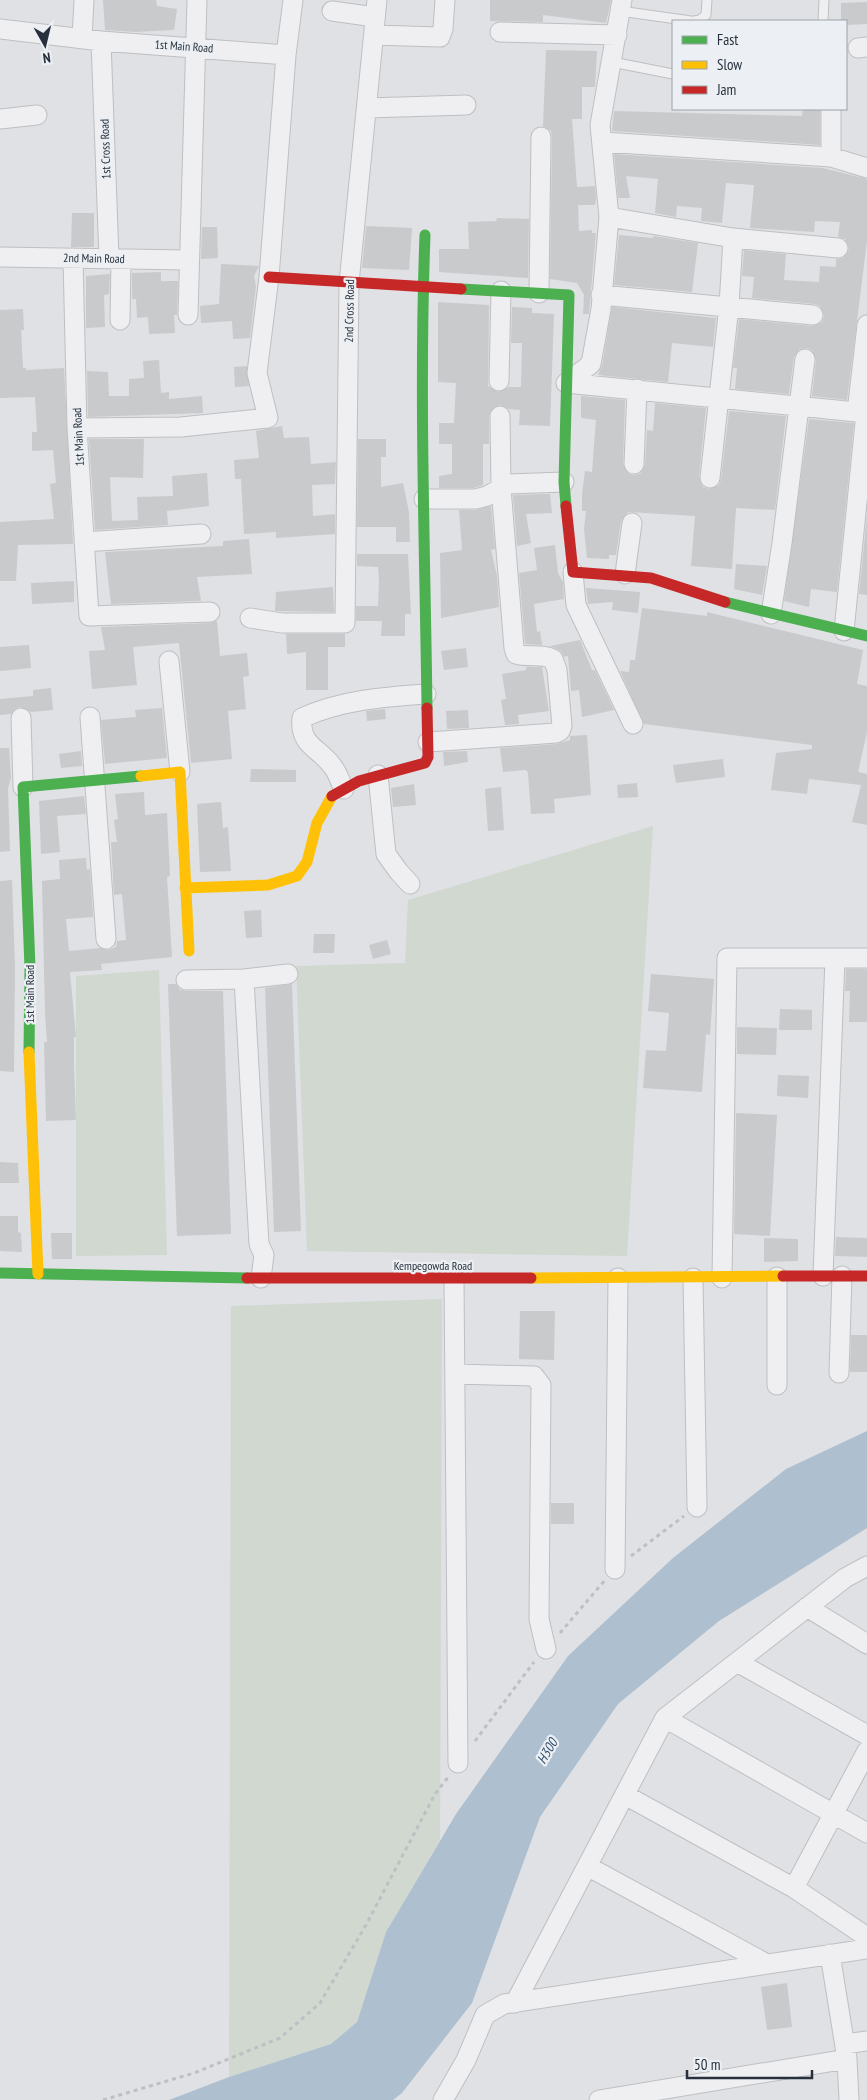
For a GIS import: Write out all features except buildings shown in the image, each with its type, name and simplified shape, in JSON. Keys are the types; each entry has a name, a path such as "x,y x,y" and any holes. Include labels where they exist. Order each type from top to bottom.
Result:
{"street":[{"path":"82,38 84,0"},
{"path":"188,315 194,47 197,0"},
{"path":"77,428 181,427 268,418 256,373 269,277 286,55 293,0"},
{"path":"332,11 376,17 440,37 443,29 445,0"},
{"path":"566,383 591,364 601,309 609,217 600,125 621,5"},
{"name":"2nd Cross Road","path":"250,618 282,623 346,623 349,283 376,17"},
{"name":"1st Main Road","path":"0,29 101,40 286,55"},
{"path":"500,32 617,35"},
{"name":"1st Cross Road","path":"101,40 120,320"},
{"path":"367,108 466,105"},
{"path":"831,157 832,110"},
{"path":"0,119 37,115"},
{"path":"539,293 541,138"},
{"path":"603,142 831,157 867,168"},
{"path":"609,217 733,238 838,248"},
{"path":"185,888 268,885 298,876 308,862 317,823 330,797 358,781 378,775 408,770 425,763 428,757 424,499 423,287 425,235"},
{"path":"710,478 729,306 733,238"},
{"name":"2nd Main Road","path":"0,257 188,260"},
{"name":"1st Main Road","path":"73,258 77,428 89,616 210,612"},
{"path":"269,277 569,294 564,482 576,605 633,724"},
{"path":"499,381 501,291"},
{"path":"601,295 813,315"},
{"path":"844,631 863,412 867,325"},
{"path":"771,614 782,543 805,359"},
{"path":"566,383 863,412"},
{"path":"634,464 637,389"},
{"path":"428,742 560,731 557,670 553,659 547,656 516,654 514,648 501,488 500,416"},
{"path":"424,499 476,498 487,496 508,484 564,482"},
{"path":"625,574 632,523"},
{"path":"84,542 201,534"},
{"path":"573,572 625,574 651,578 683,586 726,602 867,636"},
{"path":"169,661 180,772 189,950"},
{"path":"344,789 333,766 308,742 301,730 302,718 323,708 356,701 426,694"},
{"path":"90,717 106,939"},
{"path":"21,718 23,788 180,772"},
{"path":"378,775 386,854 398,872 410,884"},
{"name":"1st Main Road","path":"23,788 30,968 29,1080 38,1274"},
{"path":"722,1278 727,958 867,958"},
{"path":"823,1276 835,958"},
{"path":"186,980 244,979 288,974"},
{"path":"244,979 260,1244 255,1255 258,1277"},
{"name":"Kempegowda Road","path":"0,1273 454,1279 867,1276"},
{"path":"839,1373 842,1276"},
{"path":"776,1277 777,1385"},
{"path":"615,1569 618,1278"},
{"path":"693,1278 697,1507"},
{"path":"454,1279 458,1764"},
{"path":"454,1374 534,1376 540,1386 539,1618 546,1649"},
{"path":"515,2003 665,1718 845,1578 867,1566"},
{"path":"807,1607 867,1644"},
{"path":"737,1662 867,1735"},
{"path":"665,1718 867,1833"},
{"path":"794,1888 867,1751"},
{"path":"625,1795 794,1888 867,1937"},
{"path":"587,1866 767,1964"},
{"path":"443,2100 466,2060 486,2015 504,2004 867,1949"},
{"path":"830,1954 846,2052 849,2100"},
{"path":"599,2100 846,2052 867,2041"}],"lane":[{"path":"700,20 706,15 706,0"},
{"path":"823,20 824,0"},
{"path":"621,5 688,20"},
{"path":"612,62 672,74"}],"path":[{"path":"103,2100 194,2073 280,2038 320,2003 366,1925 435,1794 546,1649 615,1569 697,1507"}],"shaded area":[{"path":"653,826 627,1256 307,1251 296,966 405,963 408,900"},
{"path":"159,970 167,1255 76,1256 76,976"},
{"path":"442,1299 440,1840 386,1932 357,2022 331,2044 229,2077 231,1306"}],"water":[{"name":"H300","path":"867,1431 867,1528 719,1621 618,1704 540,1817 472,2003 402,2093 393,2100 169,2100 229,2077 331,2044 357,2022 386,1932 456,1814 568,1656 673,1558 786,1469"}],"traffic: fast":[{"path":"425,235 422,412 427,708"},
{"path":"461,289 569,295 564,482 566,506"},
{"path":"725,602 867,636"},
{"path":"29,1052 30,968 23,787 141,776"},
{"path":"0,1273 247,1278"}],"traffic: slow":[{"path":"141,776 180,772 189,951"},
{"path":"185,888 268,885 297,876 307,862 317,823 332,796"},
{"path":"29,1052 38,1274"},
{"path":"531,1278 783,1276"}],"traffic: jam":[{"path":"269,277 461,289"},
{"path":"566,506 573,572 651,578 725,602"},
{"path":"332,796 359,781 425,763 428,757 427,708"},
{"path":"783,1276 867,1276"},
{"path":"247,1278 531,1278"}]}
